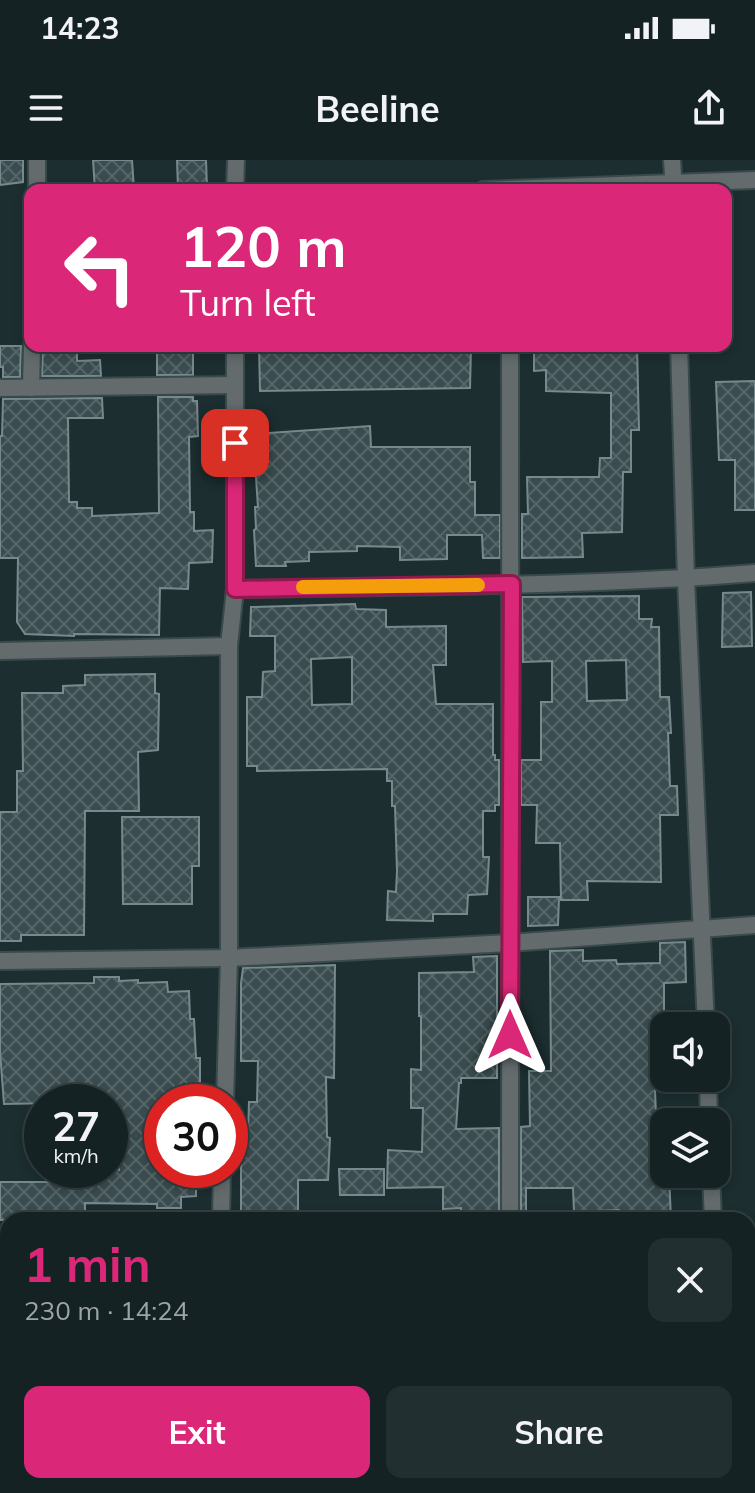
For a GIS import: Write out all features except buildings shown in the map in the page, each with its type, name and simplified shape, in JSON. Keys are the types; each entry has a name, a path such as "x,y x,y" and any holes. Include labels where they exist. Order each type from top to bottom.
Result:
{"street":[{"path":"37,160 37,184"},
{"path":"235,184 236,160"},
{"path":"672,160 674,184"},
{"path":"709,184 755,180"},
{"path":"31,388 32,352"},
{"path":"226,1084 229,958 229,646 235,589 235,352"},
{"path":"510,352 510,1212"},
{"path":"679,352 705,1012"},
{"path":"0,388 235,385"},
{"path":"235,589 686,579 755,573"},
{"path":"0,651 229,646"},
{"path":"0,961 229,958 509,943 755,925"},
{"path":"221,1212 222,1188"},
{"path":"712,1188 713,1212"}],"slow traffic":[{"path":"303,587 478,585"}],"route":[{"path":"235,443 235,589 512,584 510,1035"}]}
